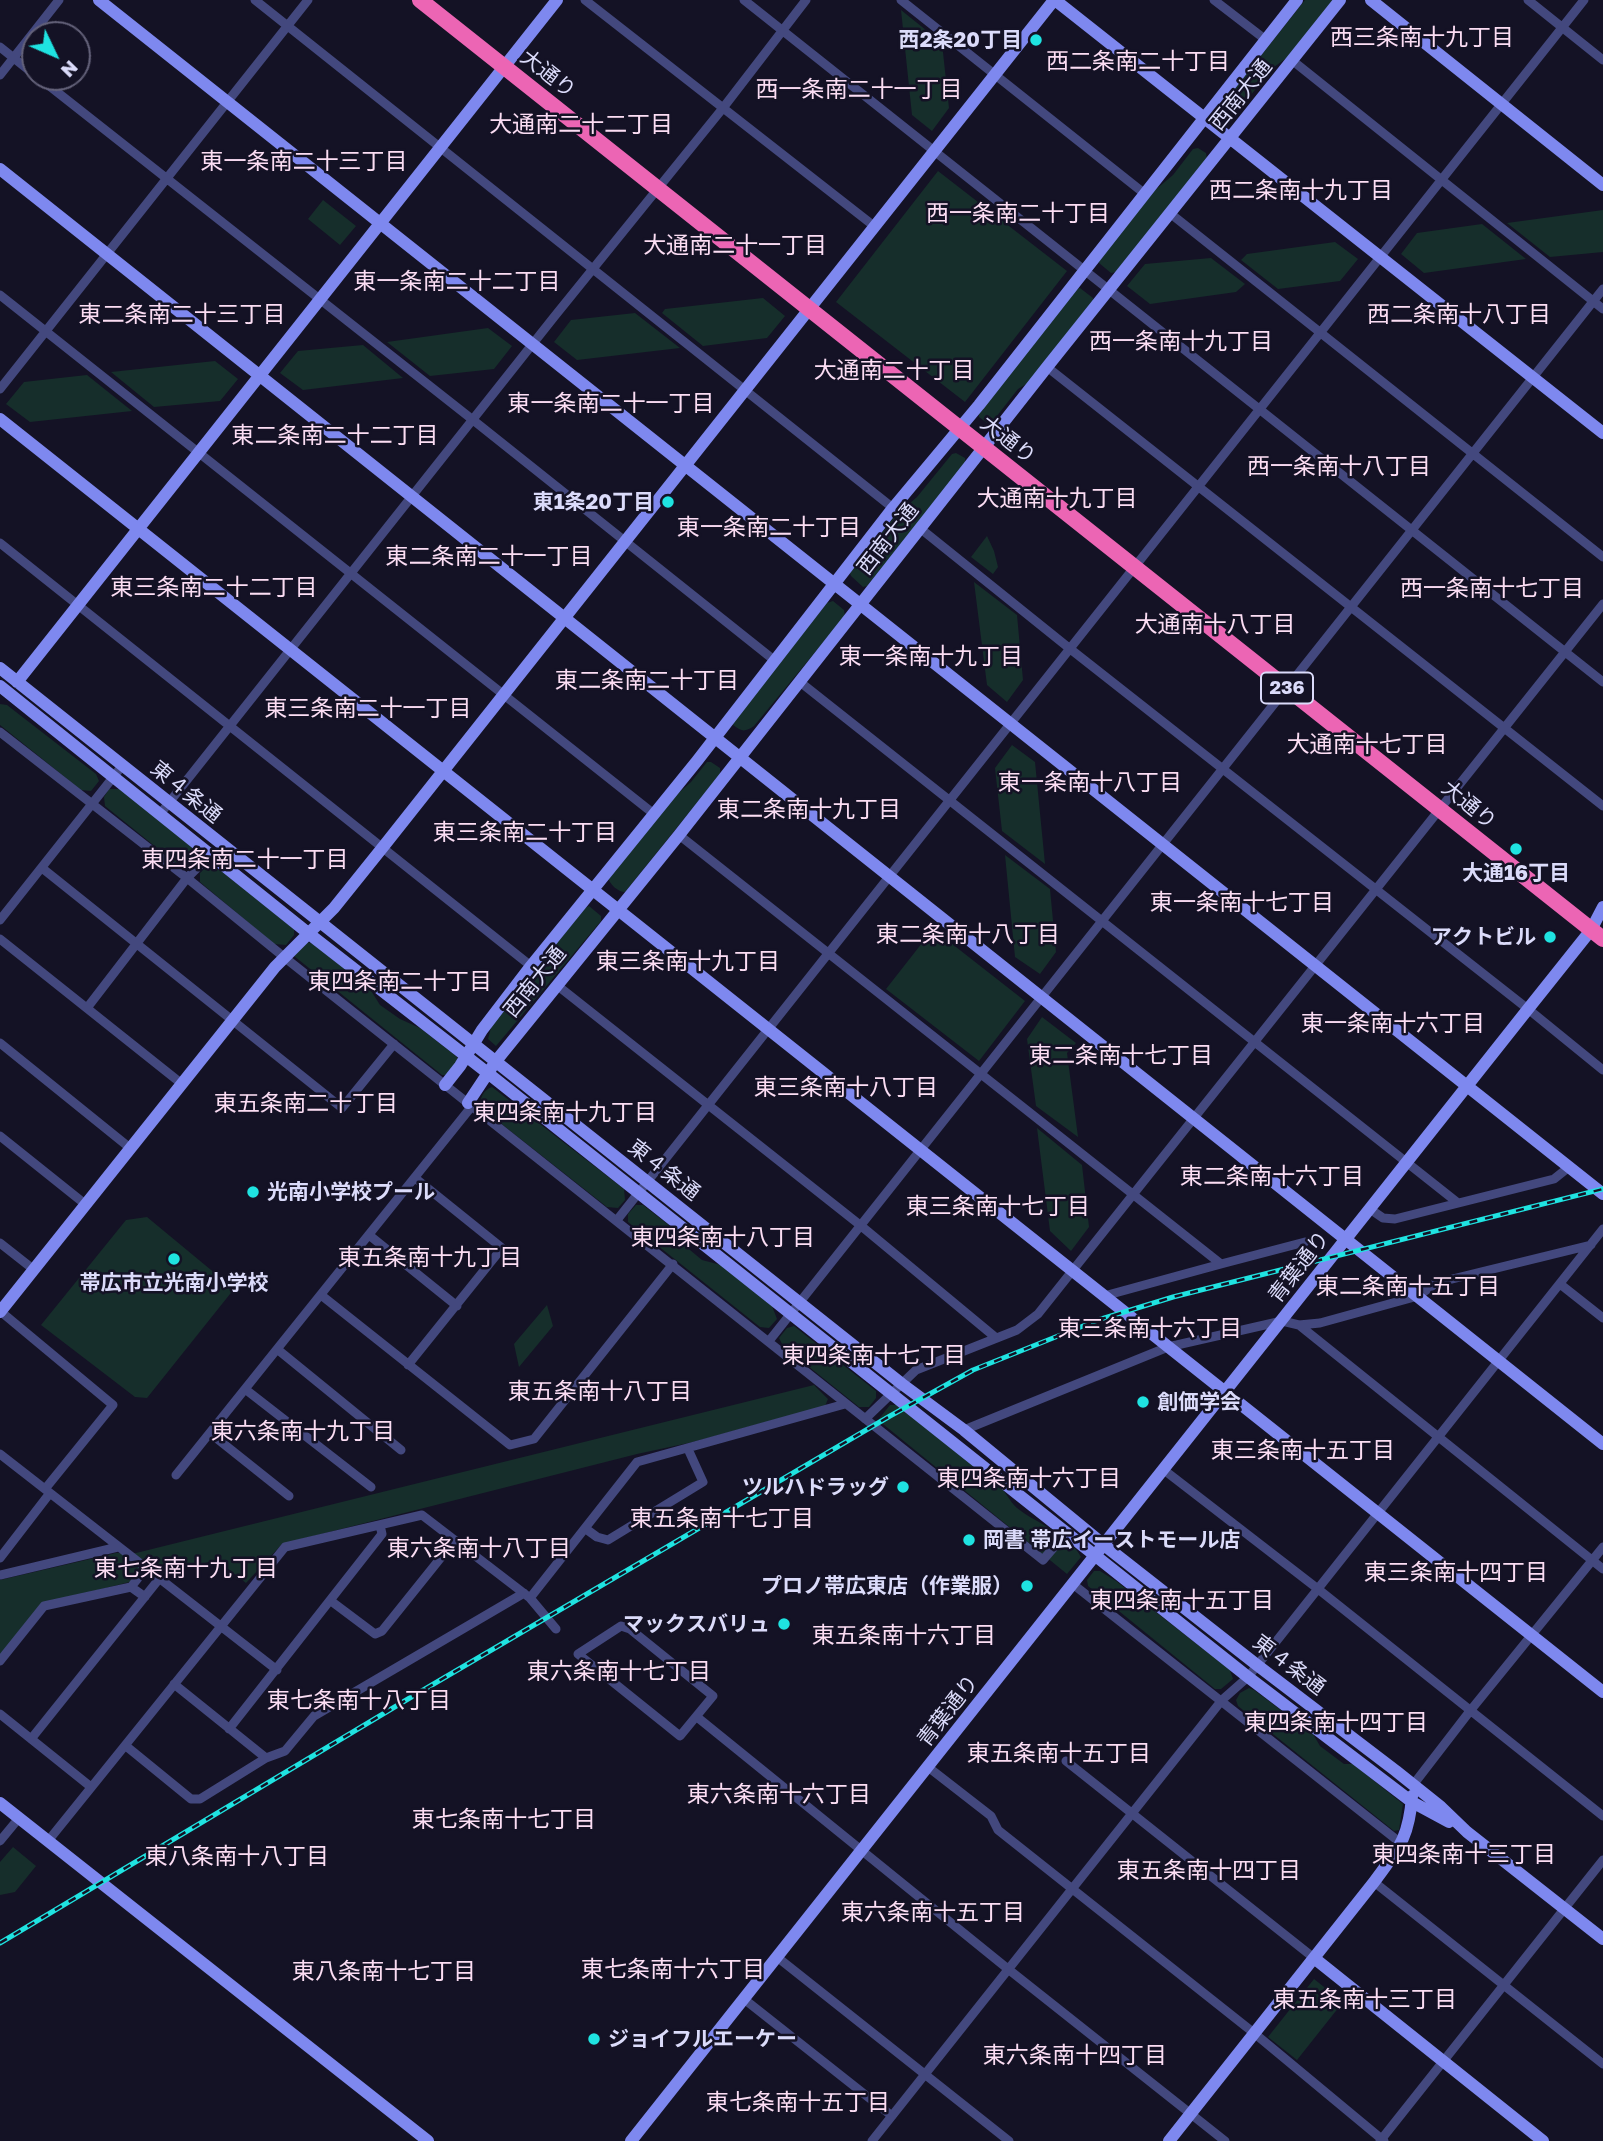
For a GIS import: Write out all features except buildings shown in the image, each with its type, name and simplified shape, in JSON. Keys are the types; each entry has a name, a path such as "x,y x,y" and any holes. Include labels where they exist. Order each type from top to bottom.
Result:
{"highway":[{"name":"大通り","path":"420,0 1287,688 1599,929"}],"street":[{"path":"0,75 59,0"},
{"path":"99,0 1603,1194"},
{"path":"255,0 893,508"},
{"path":"0,389 308,0"},
{"path":"1,689 14,679 139,530 557,0"},
{"path":"585,0 874,226"},
{"path":"744,0 1603,682"},
{"path":"160,814 723,108 806,0"},
{"path":"901,0 1145,194"},
{"path":"0,1558 113,1405 0,1311 284,957 334,908 1054,0 1603,433"},
{"path":"1214,0 1266,40"},
{"name":"西南大通","path":"446,1086 473,1043 531,966 1297,0"},
{"name":"西南大通","path":"470,1104 496,1062 1340,0"},
{"path":"1371,0 1603,185"},
{"path":"1528,0 1603,60"},
{"path":"617,1220 1584,0"},
{"path":"0,47 21,64"},
{"path":"1293,61 1603,309"},
{"path":"55,91 774,660"},
{"path":"0,169 1603,1444"},
{"path":"1171,214 1603,557"},
{"path":"769,1341 1603,289"},
{"path":"0,295 654,814"},
{"path":"1047,367 1603,806"},
{"path":"0,419 1603,1692"},
{"path":"921,528 1603,1070"},
{"path":"0,543 531,966"},
{"path":"865,1419 916,1370 1017,1329 1038,1314 1603,604"},
{"name":"東４条通","path":"0,668 799,1303 964,1430 1104,1545 1413,1785 1467,1832 1603,1939"},
{"path":"800,681 1458,1203"},
{"name":"東４条通","path":"1,689 1248,1677 1412,1802 1467,1832"},
{"path":"0,732 1044,1560 1066,1533"},
{"path":"0,920 122,766"},
{"path":"679,835 1221,1264"},
{"path":"87,1008 187,878 211,854"},
{"path":"42,868 342,1108 394,1044"},
{"name":"青葉通り","path":"631,2141 1528,1009 1599,929 1603,907"},
{"path":"0,939 181,1084"},
{"path":"558,986 860,1224 995,1338"},
{"path":"0,1043 130,1148"},
{"path":"176,1475 415,1178 470,1104"},
{"path":"0,1136 85,1204"},
{"path":"1370,1209 1383,1218 1395,1219 1554,1179 1569,1167"},
{"path":"408,1365 502,1248 415,1178"},
{"path":"872,2141 1131,1813 1222,1700 1248,1677 1603,1230"},
{"path":"369,1235 457,1306"},
{"path":"1104,1296 1305,1242"},
{"path":"0,1243 33,1269"},
{"path":"964,1430 1168,1347 1282,1321 1299,1325 1320,1323 1418,1296 1436,1283 1591,1245"},
{"path":"321,1295 510,1445 534,1439 673,1264"},
{"path":"1560,1283 1603,1318"},
{"path":"1299,1325 1603,1569"},
{"path":"277,1349 401,1450"},
{"path":"245,1389 371,1487"},
{"path":"126,1746 191,1799 200,1799 266,1758 285,1751 314,1716 527,1595 586,1529 637,1462 845,1404"},
{"path":"210,1433 289,1496"},
{"path":"586,1529 597,1537 608,1540 702,1482 688,1449"},
{"path":"0,1454 277,1670"},
{"path":"1164,1470 1603,1816"},
{"path":"48,1841 285,1547 422,1515 527,1595 556,1629"},
{"path":"229,1729 382,1534 380,1525"},
{"path":"331,1601 375,1634 382,1631 455,1540"},
{"path":"0,1575 118,1547"},
{"path":"1169,2141 1402,1844 1407,1833 1413,1785 1603,1547"},
{"path":"0,1661 44,1606 131,1587 146,1568"},
{"path":"31,1739 159,1579"},
{"path":"1074,1585 1402,1844"},
{"path":"131,1587 145,1597"},
{"path":"621,1626 630,1629 713,1696 697,1717 680,1737 578,1654 621,1626"},
{"path":"174,1685 266,1758"},
{"path":"0,1714 91,1787"},
{"path":"697,1717 860,1851 1225,2141"},
{"path":"1066,1761 1543,2141"},
{"path":"928,1766 991,1816 998,1830 1254,2033 1381,2140 1603,1860"},
{"path":"0,1803 428,2141"},
{"path":"0,1841 19,1818"},
{"path":"1374,1882 1603,2064"},
{"path":"777,1957 1009,2141"},
{"path":"744,1999 892,2116"}],"green space":[{"path":"1305,0 1334,0 1288,57 1274,67 1240,108 1235,108 1228,102 1228,97"},
{"path":"901,10 942,43 949,108 932,131 912,115"},
{"path":"1198,148 1206,153 1207,159 1117,272 1111,273 1098,260 1154,191 1173,175 1193,149"},
{"path":"938,171 1067,271 965,402 836,302"},
{"path":"323,200 356,226 340,245 308,219"},
{"path":"1603,210 1603,252 1550,257 1507,223"},
{"path":"1482,224 1526,259 1424,273 1401,254 1417,233"},
{"path":"1335,242 1358,259 1340,281 1278,289 1241,260 1247,254"},
{"path":"1211,258 1245,284 1236,292 1150,304 1127,286 1145,264"},
{"path":"1080,288 1093,298 1093,303 1028,383 1018,389 993,421 987,423 979,417 979,412 1076,289"},
{"path":"763,298 785,316 767,338 703,346 662,313 665,309"},
{"path":"635,313 680,348 577,360 554,342 571,320"},
{"path":"488,328 512,346 494,369 430,376 387,342"},
{"path":"363,345 403,378 303,390 280,373 298,351"},
{"path":"215,361 238,379 220,401 154,407 111,372"},
{"path":"87,375 132,411 30,422 6,404 24,382"},
{"path":"956,453 965,458 965,464 867,586 863,587 850,573 896,515 917,497 952,454"},
{"path":"987,536 998,567 993,574 971,557"},
{"path":"974,582 1017,615 1023,680 1007,702 987,685"},
{"path":"833,601 844,610 845,616 754,726 744,730 733,725 734,719 827,603"},
{"path":"0,704 7,705 96,774 99,781 91,791 81,790 0,725"},
{"path":"1012,745 1035,762 1045,864 1002,831 995,768"},
{"path":"707,762 720,768 720,774 625,892 617,889 608,877 666,804 691,782"},
{"path":"109,789 120,789 193,848 194,856 187,863 178,865 105,806 104,797"},
{"path":"1005,855 1050,889 1056,952 1040,974 1015,957"},
{"path":"206,867 220,870 294,929 294,935 286,945 274,944 200,882 200,873"},
{"path":"589,906 601,916 601,921 496,1046 488,1039 492,1024"},
{"path":"933,929 1025,1001 979,1061 886,989"},
{"path":"307,942 370,989 380,1005 400,1019 420,1028 456,1056 459,1061 448,1075 442,1075 294,956"},
{"path":"1042,1017 1076,1043 1067,1053 1078,1137 1036,1106 1027,1039"},
{"path":"492,1087 624,1189 625,1200 618,1208 607,1207 480,1107 486,1090"},
{"path":"1037,1128 1082,1165 1089,1227 1071,1251 1050,1231"},
{"path":"636,1205 643,1205 679,1233 684,1245 702,1260 721,1265 772,1306 777,1319 769,1328 760,1327 628,1222 628,1214"},
{"path":"147,1217 234,1289 147,1398 135,1397 41,1325 126,1220"},
{"path":"547,1305 553,1326 519,1367 514,1344"},
{"path":"794,1326 876,1391 876,1398 869,1407 859,1407 783,1346 779,1338 787,1328"},
{"path":"814,1385 828,1399 825,1406 693,1442 282,1544 246,1583 217,1560 42,1604 0,1655 0,1580 116,1553 136,1553"},
{"path":"890,1405 898,1405 948,1443 997,1483 1017,1508 1068,1541 1081,1557 1067,1574 878,1420"},
{"path":"1094,1571 1100,1571 1116,1581 1230,1670 1233,1679 1221,1689 1215,1689 1088,1586 1087,1580"},
{"path":"1249,1688 1313,1734 1320,1746 1344,1764 1353,1764 1403,1804 1399,1830 1394,1831 1238,1706 1236,1700 1240,1693"},
{"path":"13,1847 36,1866 15,1892 0,1895 0,1862"},
{"path":"1314,1979 1343,2002 1297,2060 1268,2037"}],"railway":[{"path":"0,1943 408,1699 973,1370 1098,1320 1173,1297 1603,1189"}],"place":[{"name":"西2条20丁目","path":"1036,40"},
{"name":"東1条20丁目","path":"668,502"},
{"name":"大通16丁目","path":"1516,849"},
{"name":"アクトビル","path":"1550,937"},
{"name":"光南小学校プール","path":"253,1192"},
{"name":"帯広市立光南小学校","path":"174,1259"},
{"name":"創価学会","path":"1143,1402"},
{"name":"ツルハドラッグ","path":"903,1487"},
{"name":"岡書 帯広イーストモール店","path":"969,1540"},
{"name":"プロノ帯広東店（作業服）","path":"1027,1586"},
{"name":"マックスバリュ","path":"784,1624"},
{"name":"ジョイフルエーケー","path":"594,2039"}],"district":[{"name":"西三条南十九丁目","path":"1422,38"},
{"name":"西二条南二十丁目","path":"1138,62"},
{"name":"西一条南二十一丁目","path":"859,90"},
{"name":"大通南二十二丁目","path":"581,125"},
{"name":"東一条南二十三丁目","path":"304,162"},
{"name":"西二条南十九丁目","path":"1301,191"},
{"name":"西一条南二十丁目","path":"1018,214"},
{"name":"大通南二十一丁目","path":"735,246"},
{"name":"東一条南二十二丁目","path":"457,282"},
{"name":"東二条南二十三丁目","path":"182,315"},
{"name":"西二条南十八丁目","path":"1459,315"},
{"name":"西一条南十九丁目","path":"1181,342"},
{"name":"大通南二十丁目","path":"894,371"},
{"name":"東一条南二十一丁目","path":"611,404"},
{"name":"東二条南二十二丁目","path":"335,436"},
{"name":"西一条南十八丁目","path":"1339,467"},
{"name":"大通南十九丁目","path":"1057,499"},
{"name":"東一条南二十丁目","path":"769,528"},
{"name":"東二条南二十一丁目","path":"489,557"},
{"name":"東三条南二十二丁目","path":"214,588"},
{"name":"西一条南十七丁目","path":"1492,589"},
{"name":"大通南十八丁目","path":"1215,625"},
{"name":"東一条南十九丁目","path":"931,657"},
{"name":"東二条南二十丁目","path":"647,681"},
{"name":"東三条南二十一丁目","path":"368,709"},
{"name":"大通南十七丁目","path":"1367,745"},
{"name":"東一条南十八丁目","path":"1090,783"},
{"name":"東二条南十九丁目","path":"809,810"},
{"name":"東三条南二十丁目","path":"525,833"},
{"name":"東四条南二十一丁目","path":"245,860"},
{"name":"東一条南十七丁目","path":"1242,903"},
{"name":"東二条南十八丁目","path":"968,935"},
{"name":"東三条南十九丁目","path":"688,962"},
{"name":"東四条南二十丁目","path":"400,982"},
{"name":"東一条南十六丁目","path":"1393,1024"},
{"name":"東二条南十七丁目","path":"1121,1056"},
{"name":"東三条南十八丁目","path":"846,1088"},
{"name":"東五条南二十丁目","path":"306,1104"},
{"name":"東四条南十九丁目","path":"565,1113"},
{"name":"東二条南十六丁目","path":"1272,1177"},
{"name":"東三条南十七丁目","path":"998,1207"},
{"name":"東四条南十八丁目","path":"723,1238"},
{"name":"東五条南十九丁目","path":"430,1258"},
{"name":"東二条南十五丁目","path":"1408,1287"},
{"name":"東三条南十六丁目","path":"1150,1329"},
{"name":"東四条南十七丁目","path":"874,1356"},
{"name":"東五条南十八丁目","path":"600,1392"},
{"name":"東六条南十九丁目","path":"303,1432"},
{"name":"東三条南十五丁目","path":"1303,1451"},
{"name":"東四条南十六丁目","path":"1029,1479"},
{"name":"東五条南十七丁目","path":"722,1519"},
{"name":"東六条南十八丁目","path":"479,1549"},
{"name":"東七条南十九丁目","path":"186,1569"},
{"name":"東三条南十四丁目","path":"1456,1573"},
{"name":"東四条南十五丁目","path":"1182,1601"},
{"name":"東五条南十六丁目","path":"904,1636"},
{"name":"東六条南十七丁目","path":"619,1672"},
{"name":"東七条南十八丁目","path":"359,1701"},
{"name":"東四条南十四丁目","path":"1336,1723"},
{"name":"東五条南十五丁目","path":"1059,1754"},
{"name":"東六条南十六丁目","path":"779,1795"},
{"name":"東七条南十七丁目","path":"504,1820"},
{"name":"東四条南十三丁目","path":"1464,1855"},
{"name":"東八条南十八丁目","path":"237,1857"},
{"name":"東五条南十四丁目","path":"1209,1871"},
{"name":"東六条南十五丁目","path":"933,1913"},
{"name":"東七条南十六丁目","path":"673,1970"},
{"name":"東八条南十七丁目","path":"384,1972"},
{"name":"東五条南十三丁目","path":"1365,2000"},
{"name":"東六条南十四丁目","path":"1075,2056"},
{"name":"東七条南十五丁目","path":"798,2103"}]}
